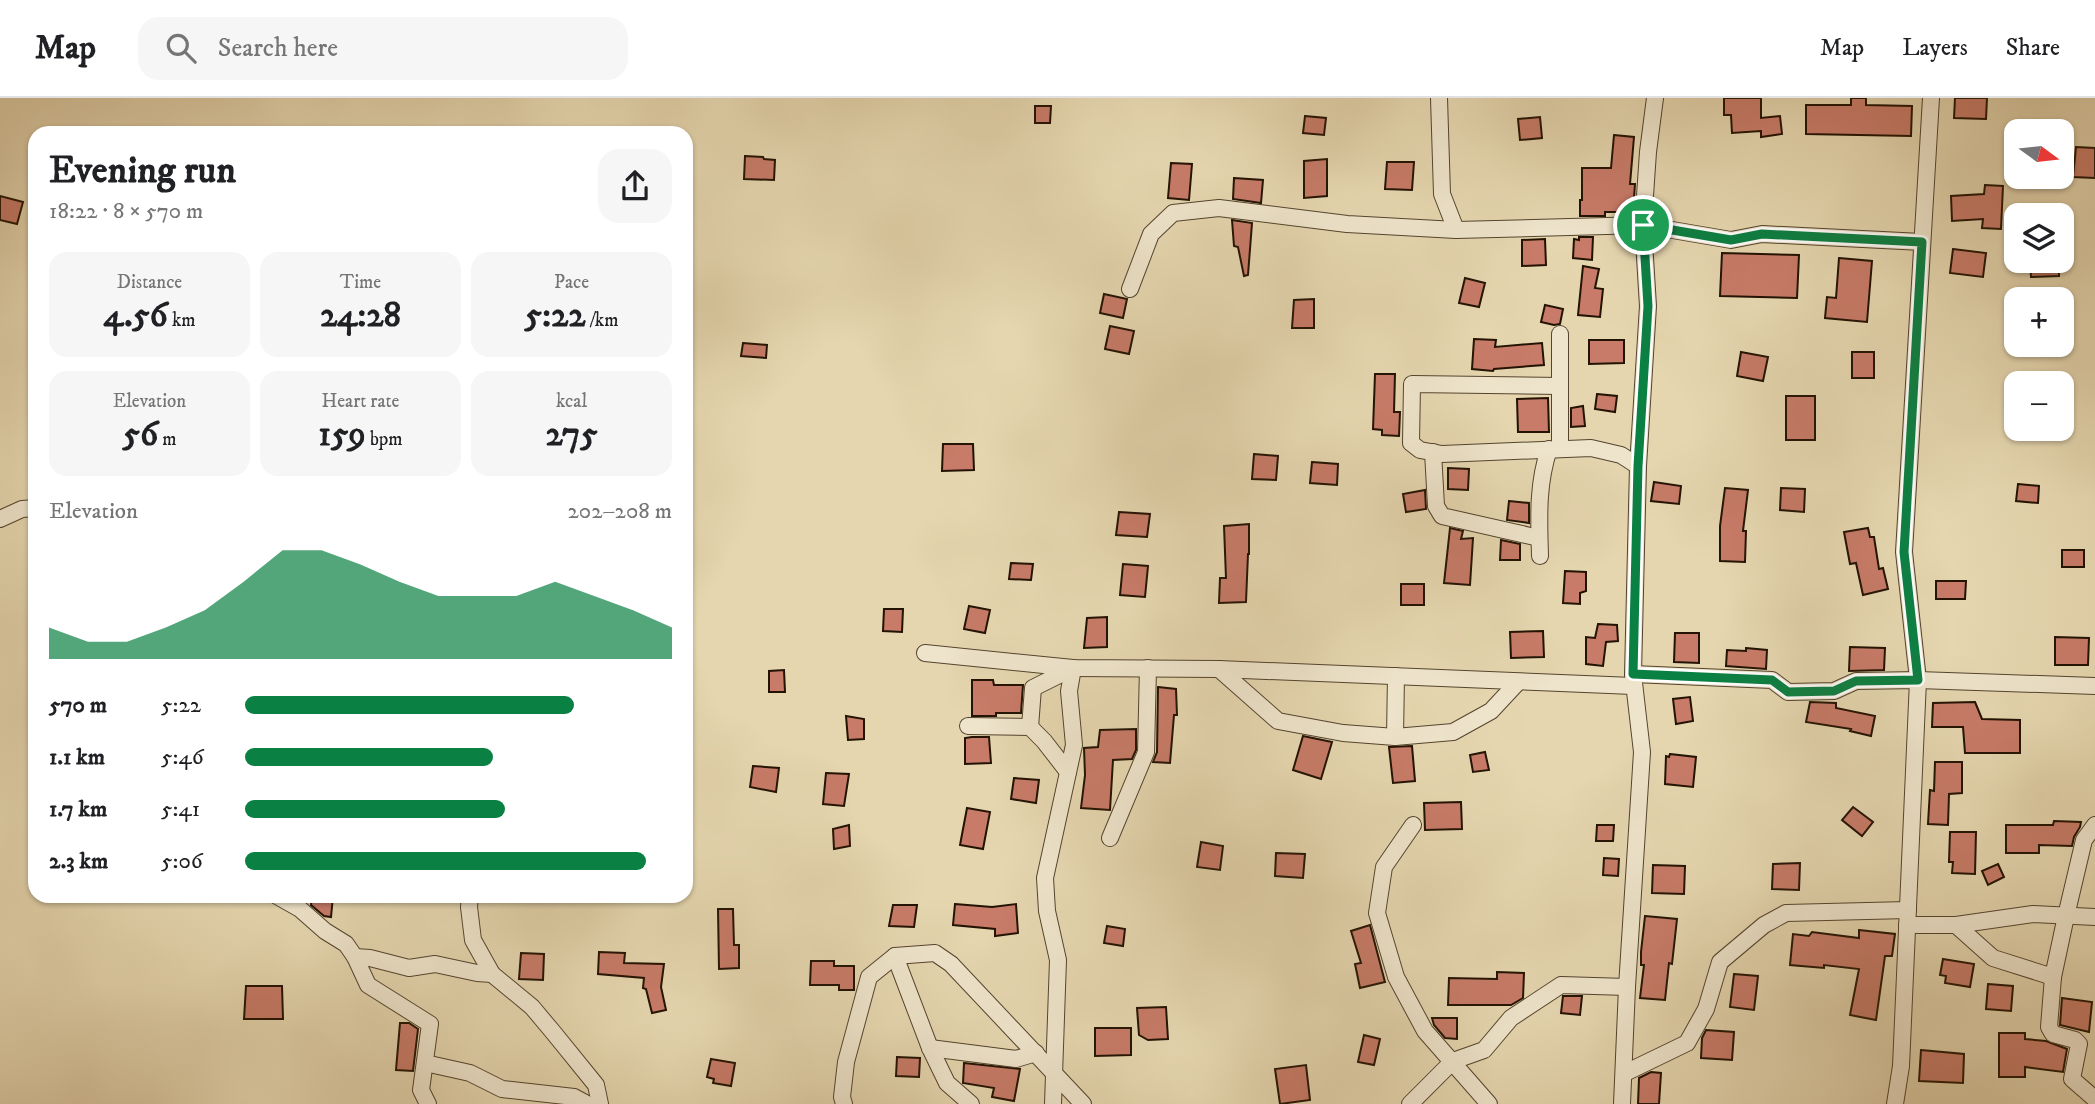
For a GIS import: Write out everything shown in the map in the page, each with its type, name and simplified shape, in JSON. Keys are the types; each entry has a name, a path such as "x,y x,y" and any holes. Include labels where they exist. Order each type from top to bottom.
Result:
{"street":[{"path":"1439,98 1442,194 1456,230"},
{"path":"1622,1104 1642,752 1633,680 1638,466 1648,306 1643,225 1655,98"},
{"path":"1895,1104 1901,1066 1918,680 1904,552 1931,98"},
{"path":"1130,289 1151,234 1174,213 1219,208 1348,224 1456,230 1643,225 1731,240 1762,234 1922,242"},
{"path":"1540,556 1538,498 1542,470 1554,449 1560,386 1560,334"},
{"path":"1560,386 1412,384 1411,443 1420,450 1433,452 1591,448 1621,455 1638,466"},
{"path":"1433,452 1436,506 1442,516 1539,538"},
{"path":"0,519 28,509"},
{"path":"925,653 1073,668 1219,669 1518,681 1772,680 1788,692 1834,691 1856,681 1918,680 2095,686"},
{"path":"1030,727 1033,688 1073,668"},
{"path":"1053,1104 1058,960 1047,911 1045,878 1073,745 1069,691 1073,668"},
{"path":"1110,838 1146,752 1148,668"},
{"path":"1219,669 1278,721 1343,733 1395,737 1453,732 1491,711 1518,681"},
{"path":"1395,737 1396,676"},
{"path":"968,726 1030,727 1068,772"},
{"path":"1413,825 1384,867 1377,913 1396,977 1425,1031 1489,1104"},
{"path":"2095,825 2084,840 2066,916 2053,977 2049,1027 2053,1034 2075,1040 2079,1044 2072,1079 2095,1099"},
{"path":"289,903 346,944 368,985 429,1024 421,1090 428,1104"},
{"path":"469,903 473,940 492,974 532,1007 562,1043 596,1085 600,1104"},
{"path":"1625,1073 1687,1043 1706,1009 1720,962 1764,925 1786,913 1908,917 1956,925 2033,914 2095,917"},
{"path":"1956,925 1993,958 2053,977"},
{"path":"844,1104 842,1097 846,1062 869,977 895,956 935,953 951,964 1083,1104"},
{"path":"895,956 930,1048 947,1083 967,1103"},
{"path":"355,957 410,968 435,964 492,974"},
{"path":"1410,1104 1453,1060 1484,1050 1511,1018 1561,985 1627,988"},
{"path":"930,1048 1016,1059 1036,1053"},
{"path":"425,1063 470,1073 502,1089 574,1097 587,1104"}],"building":[{"path":"1724,98 1761,98 1761,118 1780,116 1782,134 1761,137 1761,131 1732,133 1731,115 1724,115"},
{"path":"1851,98 1866,98 1866,105 1912,106 1911,136 1806,134 1806,105 1851,105"},
{"path":"1955,98 1987,98 1986,119 1954,118"},
{"path":"1035,106 1051,106 1050,123 1035,123"},
{"path":"1305,116 1326,118 1324,135 1303,133"},
{"path":"1540,117 1542,138 1520,140 1518,119"},
{"path":"1614,135 1634,137 1630,184 1635,184 1633,212 1605,212 1605,216 1580,216 1582,168 1611,168"},
{"path":"2076,147 2095,148 2095,178 2074,177"},
{"path":"745,156 775,160 774,180 744,179"},
{"path":"1327,159 1327,196 1304,198 1304,161"},
{"path":"1387,162 1414,162 1412,190 1385,189"},
{"path":"1171,163 1192,164 1189,200 1168,198"},
{"path":"1234,178 1263,180 1261,203 1233,199"},
{"path":"1985,185 2003,186 2001,229 1982,228 1983,219 1952,221 1951,196 1984,194"},
{"path":"0,196 23,202 17,224 0,220"},
{"path":"1232,220 1252,223 1248,275 1244,276 1238,247 1234,246"},
{"path":"1579,237 1593,237 1592,260 1573,258 1574,239 1579,240"},
{"path":"1545,239 1546,265 1522,266 1522,240"},
{"path":"1953,249 1986,253 1983,277 1950,273"},
{"path":"1722,253 1799,255 1797,298 1720,296"},
{"path":"1839,258 1872,261 1867,322 1825,318 1827,297 1836,298"},
{"path":"1583,266 1599,269 1595,288 1603,289 1600,317 1578,315"},
{"path":"2031,273 2059,273 2059,276 2031,277"},
{"path":"1465,278 1485,283 1479,307 1459,303"},
{"path":"1104,294 1127,299 1123,318 1100,313"},
{"path":"1314,299 1314,328 1292,328 1294,300"},
{"path":"1545,305 1563,309 1560,324 1541,322"},
{"path":"1110,326 1134,331 1129,354 1105,349"},
{"path":"1474,339 1496,340 1495,347 1542,343 1544,365 1493,371 1472,369"},
{"path":"1589,340 1624,340 1624,363 1589,364"},
{"path":"743,343 767,345 766,358 741,356"},
{"path":"1741,352 1768,357 1763,381 1737,376"},
{"path":"1852,352 1874,352 1874,378 1852,378"},
{"path":"1375,374 1395,374 1394,412 1400,412 1399,436 1382,435 1382,430 1373,429"},
{"path":"1597,394 1617,396 1615,412 1595,409"},
{"path":"1786,396 1815,396 1815,440 1786,440"},
{"path":"1548,398 1549,432 1518,432 1517,399"},
{"path":"1583,406 1585,426 1571,427 1571,408"},
{"path":"943,444 973,444 974,470 942,471"},
{"path":"1254,454 1278,456 1276,480 1252,479"},
{"path":"1312,462 1338,464 1337,485 1310,483"},
{"path":"1448,468 1469,469 1468,490 1448,489"},
{"path":"1654,482 1681,486 1679,504 1651,501"},
{"path":"2018,484 2039,486 2038,503 2016,501"},
{"path":"1725,488 1748,490 1743,531 1746,531 1745,562 1720,561 1720,526"},
{"path":"1781,488 1805,489 1804,512 1780,510"},
{"path":"1425,490 1426,509 1406,512 1403,494"},
{"path":"1509,501 1529,503 1529,523 1507,520"},
{"path":"1119,512 1150,514 1147,537 1116,535"},
{"path":"1249,524 1246,602 1219,603 1220,578 1226,578 1224,526"},
{"path":"1450,528 1463,531 1461,539 1473,538 1470,585 1444,583"},
{"path":"1868,528 1870,537 1874,537 1879,569 1883,568 1888,589 1863,595 1856,563 1850,564 1844,532"},
{"path":"1501,540 1520,544 1520,560 1500,560"},
{"path":"2062,550 2084,550 2084,567 2062,567"},
{"path":"1011,563 1033,564 1031,580 1009,579"},
{"path":"1123,564 1148,566 1145,597 1120,595"},
{"path":"1565,571 1586,572 1586,591 1580,593 1580,604 1563,603"},
{"path":"1936,581 1966,581 1965,599 1936,599"},
{"path":"1401,584 1424,584 1424,605 1401,605"},
{"path":"969,606 990,610 985,633 964,629"},
{"path":"884,609 903,609 902,632 883,631"},
{"path":"1107,617 1107,647 1084,648 1087,618"},
{"path":"1598,624 1617,625 1618,641 1606,642 1603,666 1586,664 1586,637 1595,638"},
{"path":"1543,631 1544,657 1511,658 1510,632"},
{"path":"1675,633 1699,633 1699,663 1674,662"},
{"path":"2055,637 2089,638 2088,665 2055,665"},
{"path":"1850,647 1885,648 1884,670 1849,671"},
{"path":"1746,648 1767,650 1766,669 1726,666 1727,650 1746,651"},
{"path":"784,670 785,692 769,692 769,671"},
{"path":"972,680 993,680 994,685 1023,685 1021,713 972,716"},
{"path":"1158,687 1176,689 1177,715 1174,715 1170,763 1153,762 1157,752"},
{"path":"1690,697 1693,721 1676,724 1673,699"},
{"path":"1810,702 1836,703 1836,708 1875,716 1871,736 1850,731 1851,729 1806,722"},
{"path":"1975,702 1982,719 2020,720 2020,753 1965,753 1963,727 1932,727 1933,703"},
{"path":"846,716 864,719 864,739 848,740"},
{"path":"1136,729 1136,750 1132,759 1113,760 1110,810 1081,808 1085,775 1084,748 1098,747 1100,730"},
{"path":"1303,736 1332,742 1321,779 1293,770"},
{"path":"989,737 991,763 965,764 965,738"},
{"path":"1412,746 1415,781 1393,783 1389,747"},
{"path":"1485,752 1489,770 1473,772 1470,755"},
{"path":"1670,754 1696,757 1693,787 1665,784 1666,756 1669,757"},
{"path":"1935,762 1962,762 1962,793 1949,794 1948,825 1928,824 1930,790 1934,791"},
{"path":"753,766 779,768 776,792 750,787"},
{"path":"826,773 849,774 844,806 823,804"},
{"path":"1014,778 1039,780 1036,803 1011,799"},
{"path":"1461,802 1462,829 1425,830 1424,803"},
{"path":"1853,807 1873,822 1862,836 1842,820"},
{"path":"967,808 990,812 983,849 960,845"},
{"path":"2054,821 2081,822 2072,846 2039,845 2039,853 2006,853 2006,825 2053,825"},
{"path":"849,825 850,846 834,849 833,829"},
{"path":"1597,825 1614,825 1613,841 1596,841"},
{"path":"1950,832 1976,832 1975,874 1952,873 1953,862 1949,862"},
{"path":"1201,842 1223,846 1220,870 1197,867"},
{"path":"1276,853 1305,854 1303,878 1275,876"},
{"path":"1604,858 1619,859 1618,876 1603,875"},
{"path":"1800,863 1799,890 1772,889 1773,864"},
{"path":"1998,864 2004,877 1988,885 1982,871"},
{"path":"1653,865 1685,866 1684,894 1652,893"},
{"path":"332,903 331,917 324,916 311,905"},
{"path":"955,904 992,907 1016,904 1018,933 995,936 995,929 953,925"},
{"path":"893,905 917,905 914,927 889,926"},
{"path":"718,909 733,909 734,945 739,945 739,968 719,969"},
{"path":"1645,916 1677,919 1665,1000 1640,998"},
{"path":"1370,925 1385,982 1360,988 1355,964 1361,963 1351,931"},
{"path":"1107,926 1125,929 1123,946 1104,943"},
{"path":"1859,930 1895,934 1892,956 1885,956 1876,1020 1850,1015 1859,969 1790,965 1793,934 1809,936 1812,932 1859,938"},
{"path":"599,952 625,953 624,963 664,964 661,987 666,1010 652,1013 646,989 643,988 644,978 598,974"},
{"path":"521,953 544,954 543,980 519,979"},
{"path":"1943,959 1974,964 1970,987 1945,983 1946,976 1940,975"},
{"path":"811,961 834,961 834,966 854,966 854,990 839,990 839,985 810,985"},
{"path":"1497,972 1524,973 1523,998 1511,1005 1448,1005 1449,978 1497,979"},
{"path":"1734,974 1758,976 1754,1010 1730,1007"},
{"path":"1988,984 2013,986 2011,1011 1986,1009"},
{"path":"246,986 282,986 283,1019 244,1019"},
{"path":"1563,996 1582,996 1580,1015 1561,1013"},
{"path":"2062,998 2092,1002 2089,1032 2060,1025"},
{"path":"1166,1007 1168,1039 1148,1040 1139,1035 1137,1008"},
{"path":"1432,1018 1457,1018 1457,1039 1445,1038 1434,1025"},
{"path":"400,1023 409,1023 418,1029 413,1071 396,1070"},
{"path":"1095,1028 1131,1028 1131,1055 1095,1056"},
{"path":"1706,1030 1734,1032 1732,1060 1701,1058 1702,1038"},
{"path":"1999,1033 2025,1033 2025,1039 2046,1041 2067,1049 2063,1072 2025,1067 2025,1077 1999,1077"},
{"path":"1364,1035 1380,1039 1374,1065 1358,1062"},
{"path":"1921,1050 1964,1054 1963,1083 1919,1081"},
{"path":"897,1057 920,1058 919,1077 896,1076"},
{"path":"711,1059 735,1063 731,1086 713,1083 714,1079 707,1077"},
{"path":"964,1063 1020,1069 1014,1101 992,1097 994,1088 963,1083"},
{"path":"1306,1065 1310,1100 1280,1104 1275,1069"},
{"path":"1651,1072 1661,1073 1659,1104 1638,1104 1639,1078"}],"route":[{"path":"1643,225 1731,240 1762,234 1922,242 1904,552 1918,680 1856,681 1834,691 1788,692 1772,680 1633,674 1638,466 1648,306 1643,225"}]}
